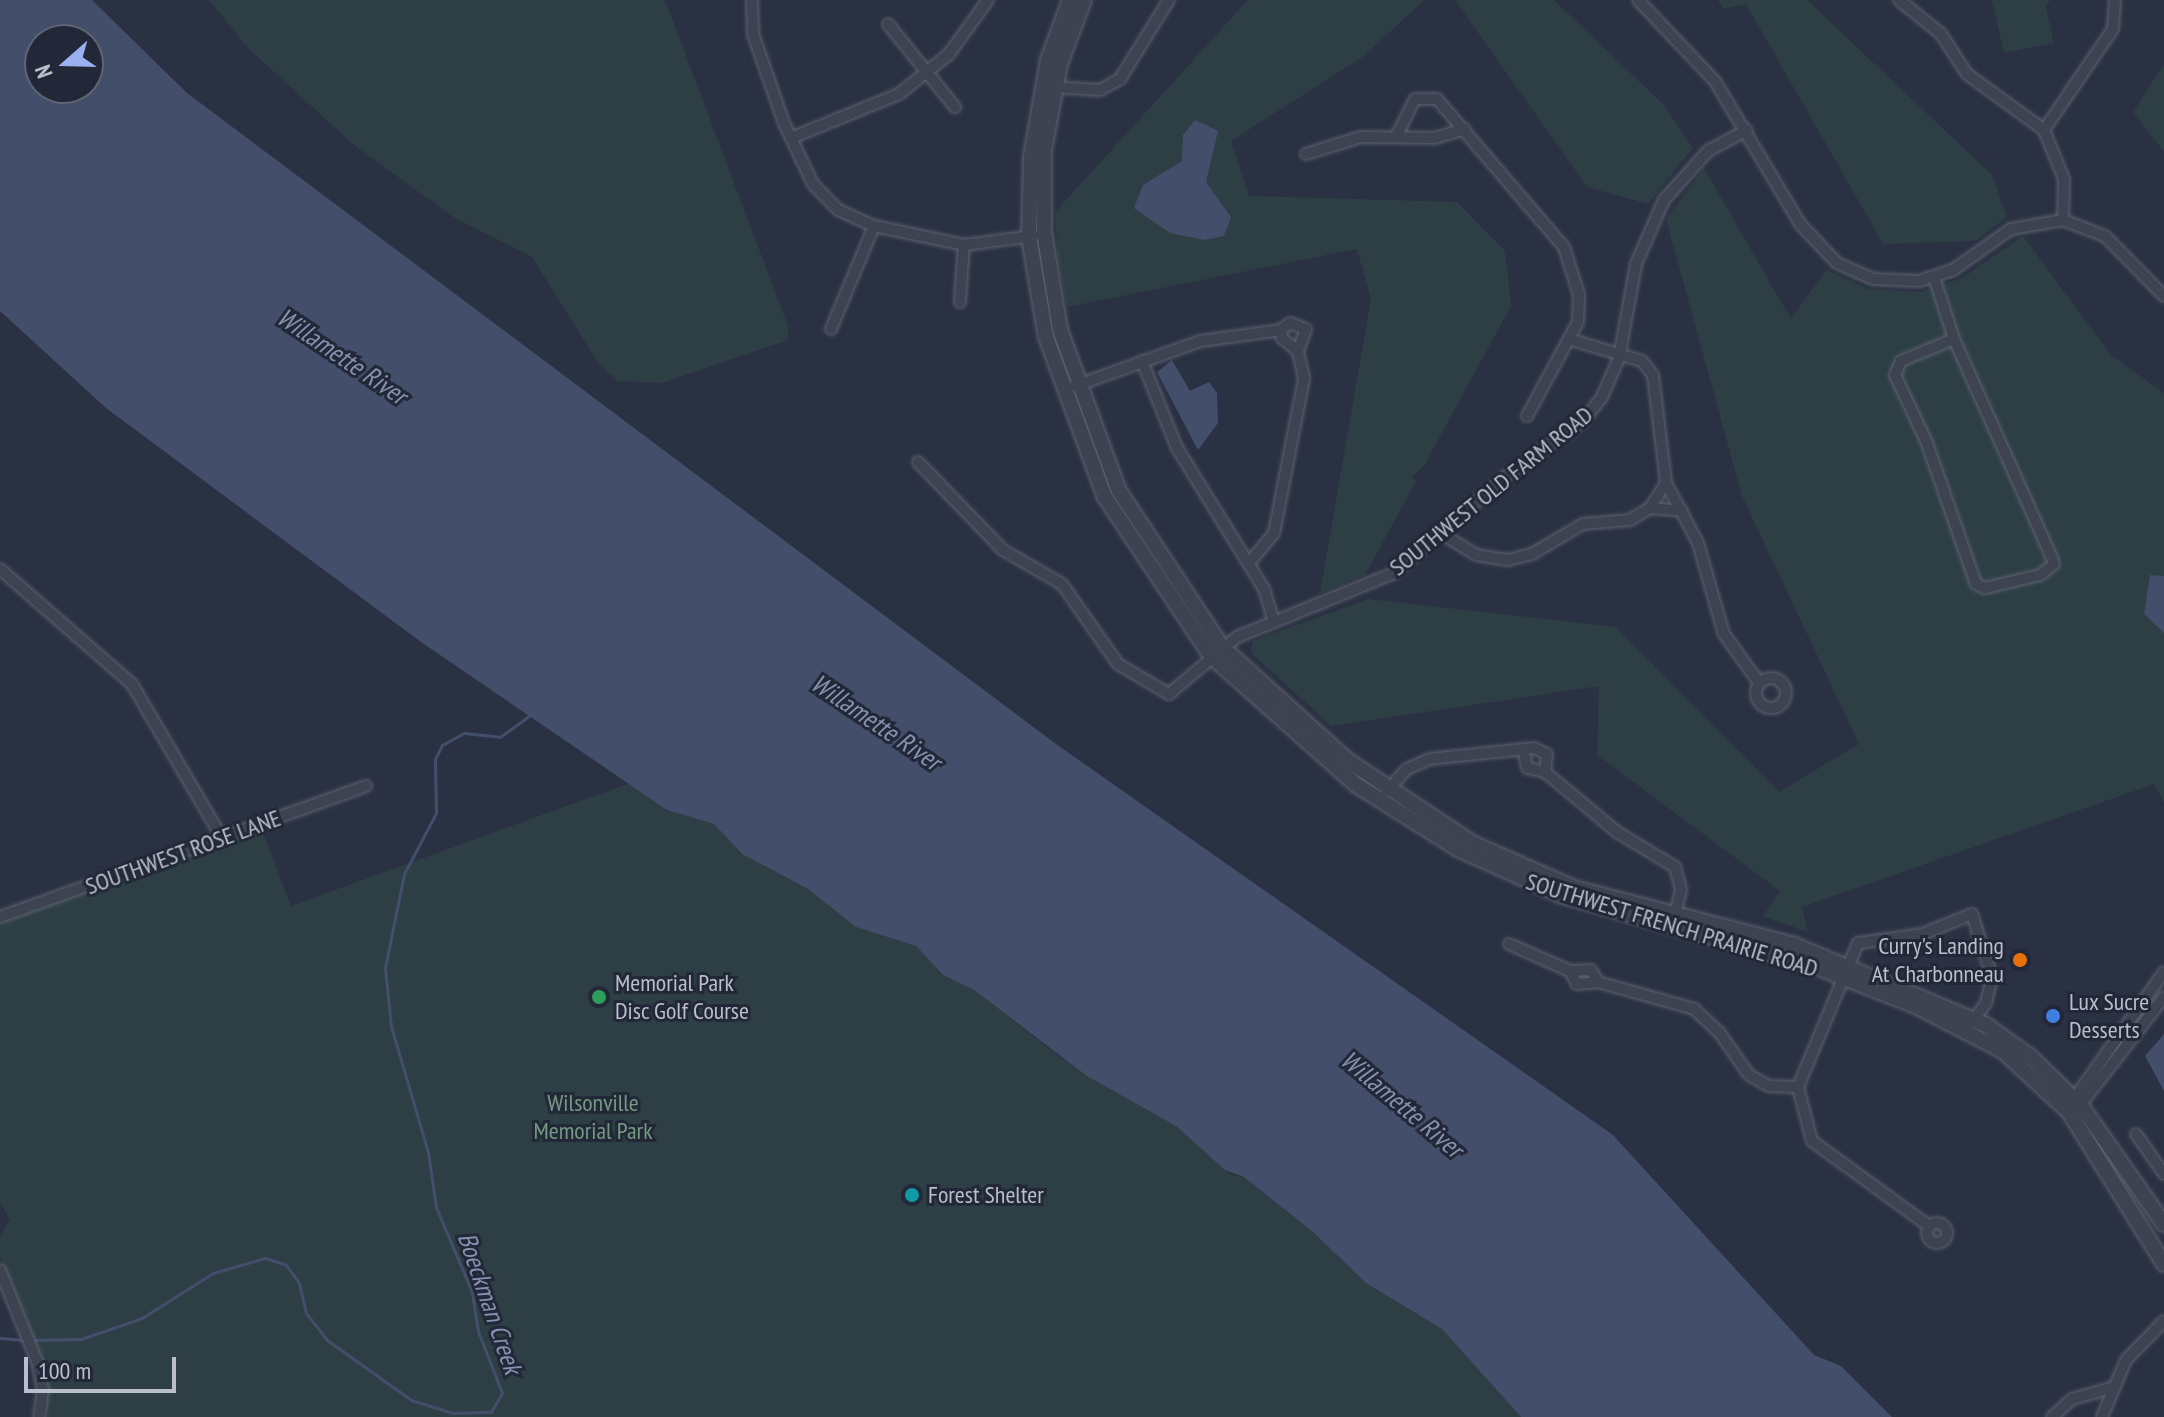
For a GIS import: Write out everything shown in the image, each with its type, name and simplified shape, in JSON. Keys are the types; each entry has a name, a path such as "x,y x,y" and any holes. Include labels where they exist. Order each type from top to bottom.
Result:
{"street":[{"path":"752,0 755,42 791,138 813,184 831,204 874,226 964,245 1037,234"},
{"path":"791,138 867,111 929,73 964,37 988,0"},
{"name":"SOUTHWEST FRENCH PRAIRIE ROAD","path":"1070,0 1048,86 1037,234 1060,330 1069,388 1132,514 1217,651 1383,796 1526,870 1674,919 1762,935 1842,972 1970,1024 2032,1058 2075,1105 2164,1224"},
{"name":"SOUTHWEST FRENCH PRAIRIE ROAD","path":"1048,86 1084,0"},
{"path":"1048,86 1100,90 1120,79 1169,0"},
{"path":"1638,0 1715,81 1801,225 1829,258 1884,281 1934,277 2011,229 2063,220 2105,236 2163,293"},
{"path":"1899,0 1941,34 1967,74 2044,130 2064,179 2063,220"},
{"path":"2044,130 2113,29 2115,0"},
{"path":"888,24 955,107"},
{"path":"1397,135 1408,106 1427,96 1445,105 1564,247 1579,295 1572,340 1527,416"},
{"path":"1306,154 1361,137 1397,135 1435,138 1465,129"},
{"name":"SOUTHWEST OLD FARM ROAD","path":"918,462 1003,550 1062,584 1103,649 1169,694 1217,651 1274,622 1384,579 1506,476 1582,422 1619,358 1636,264 1664,200 1708,151 1747,130"},
{"path":"831,329 874,226"},
{"path":"960,302 964,245"},
{"path":"1934,277 1954,339 2048,546 2054,564 2040,575 1985,588 1976,584 1927,443 1895,375 1901,361 1954,339"},
{"path":"1069,388 1218,337 1281,330 1290,323 1306,329 1298,351 1304,378 1277,524 1270,543 1249,563"},
{"path":"1281,330 1287,346 1298,351"},
{"path":"1572,340 1619,358 1642,361 1653,375 1666,483 1682,511 1724,634 1757,680"},
{"path":"1142,361 1182,457 1249,563 1274,622"},
{"path":"1441,533 1476,555 1508,560 1532,554 1571,527 1630,520 1650,508 1666,483"},
{"path":"1650,508 1682,511"},
{"path":"0,569 132,684 222,838"},
{"path":"1383,796 1407,769 1429,759 1524,752 1547,754 1545,772"},
{"path":"1524,752 1527,768 1545,772 1617,832 1669,860 1681,882 1674,919"},
{"name":"SOUTHWEST ROSE LANE","path":"0,917 366,786"},
{"path":"1929,1226 1812,1141 1798,1087 1842,972 1858,943 1923,934 1972,914 1992,977 1970,1024"},
{"path":"1509,944 1570,971 1591,970 1598,982 1694,1009 1719,1032 1749,1075 1769,1086 1798,1087"},
{"path":"2075,1105 2164,972"},
{"path":"2075,1105 2164,997"},
{"name":"SOUTHWEST FRENCH PRAIRIE ROAD","path":"2075,1105 2164,1264"},
{"path":"2136,1134 2164,1174"},
{"path":"0,1270 37,1361 43,1390 39,1417"},
{"path":"2102,1417 2111,1388 2133,1351 2164,1321"},
{"path":"2052,1417 2072,1399 2111,1388"}],"green space":[{"path":"209,0 665,0 788,326 788,340 662,383 618,381 599,364 532,257 455,218 355,146 248,48"},
{"path":"1248,0 1424,0 1364,56 1231,141 1249,196 1457,202 1505,251 1511,306 1425,464 1412,477 1416,481 1365,575 1320,593 1371,299 1357,249 1067,307 1058,258 1055,212"},
{"path":"1455,0 1554,0 1664,105 1693,148 1648,204 1587,187"},
{"path":"1718,0 1807,0 1992,175 2007,217 1975,241 1883,244 1746,4 1723,9"},
{"path":"1992,0 2050,0 2046,7 2054,43 2004,53"},
{"path":"2164,64 2164,152 2133,112"},
{"path":"1704,168 1791,319 1826,270 1868,289 1920,292 1962,278 2023,236 2111,355 2164,393 2164,803 2154,784 1802,907 1808,932 1763,916 1780,891 1597,755 1599,686 1331,726 1251,653 1253,641 1368,599 1616,627 1779,792 1859,744 1742,496 1666,219"},
{"name":"Wilsonville Memorial Park","path":"630,783 667,810 714,824 742,854 808,889 856,927 916,946 943,975 974,990 1060,1057 1176,1126 1230,1174 1244,1177 1312,1231 1366,1283 1442,1329 1521,1417 47,1417 46,1372 0,1258 0,1236 10,1220 0,1202 0,922 262,830 291,906"}],"water":[{"name":"Willamette River","path":"0,0 92,0 187,93 1056,744 1613,1135 1814,1355 1841,1366 1892,1417 1521,1417 1442,1329 1366,1283 1312,1231 1244,1177 1225,1170 1176,1126 1087,1076 974,990 943,975 916,946 856,927 808,889 742,854 714,824 667,810 421,642 106,408 0,311"},
{"path":"1195,120 1218,131 1206,182 1231,217 1224,236 1205,240 1170,233 1134,208 1143,185 1182,161 1183,135"},
{"path":"1172,360 1190,391 1209,382 1217,393 1218,423 1198,450 1157,372"},
{"path":"2150,575 2164,576 2164,633 2144,614"},
{"path":"2164,1034 2164,1091 2145,1056"}],"waterway":[{"name":"Boeckman Creek","path":"32,1340 81,1339 142,1318 213,1273 265,1258 286,1265 299,1283 306,1313 327,1340 411,1400 453,1413 491,1412 502,1393 478,1331 472,1292 436,1207 428,1152 391,1026 385,968 404,874 436,813 435,759 442,745 464,733 500,737 532,714"},
{"name":"Boeckman Creek","path":"0,1338 24,1340"}],"place":[{"name":"Curry's Landing At Charbonneau","path":"2020,960"},
{"name":"Memorial Park Disc Golf Course","path":"599,997"},
{"name":"Lux Sucre Desserts","path":"2053,1016"},
{"name":"Forest Shelter","path":"912,1195"}]}
